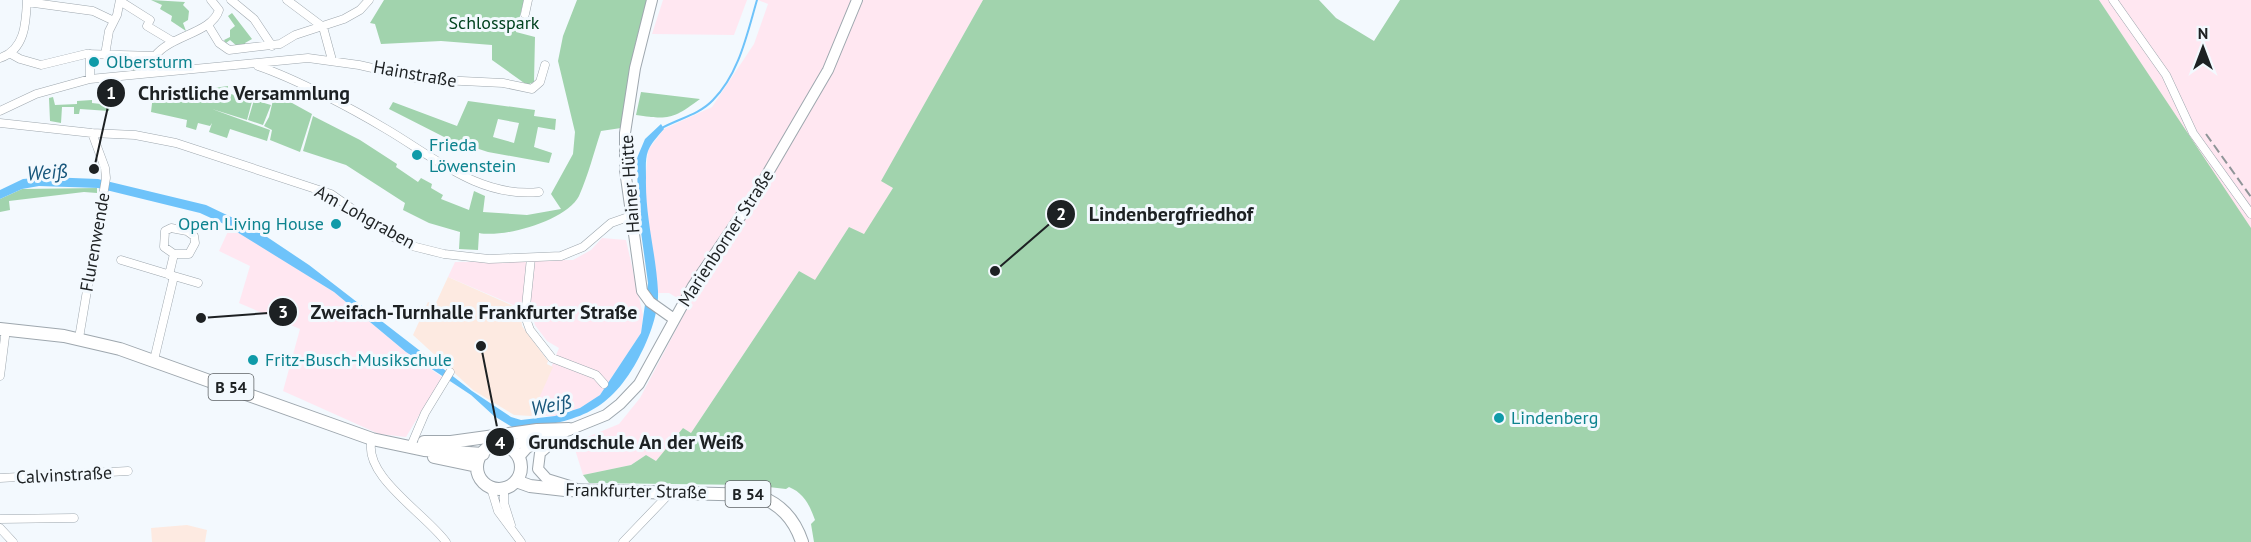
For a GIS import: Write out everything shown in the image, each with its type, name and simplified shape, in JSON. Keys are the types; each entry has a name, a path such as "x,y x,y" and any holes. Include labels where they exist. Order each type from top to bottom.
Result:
{"main road":[{"name":"Hainer Hütte","path":"652,0 637,58 627,117 625,170 639,283 645,297 674,319"},
{"name":"Marienborner Straße","path":"516,464 527,448 553,435 606,415 639,384 693,286 755,195 828,70 857,0"},
{"name":"B 54","path":"3,329 79,338 154,360 372,439 424,450 483,454 495,446 516,464"},
{"path":"393,444 413,441 444,442 537,430 567,431"},
{"path":"567,431 540,453 538,469 547,479 585,490"},
{"name":"B 54","path":"393,444 478,471"},
{"path":"483,454 478,471 491,488 504,488 516,464"},
{"name":"Frankfurter Straße","path":"516,464 555,489 757,495 772,501 788,515 802,542"}],"street":[{"path":"11,54 40,65 90,54 155,56 160,48 208,25 219,10 211,0"},
{"path":"231,0 254,19 272,46"},
{"path":"287,0 323,27 332,60"},
{"path":"208,25 219,43 229,50 272,46 353,15 369,0"},
{"path":"525,14 528,0"},
{"path":"2113,0 2170,81 2193,133 2251,214"},
{"path":"0,58 11,54 22,38 27,1 60,2 93,11 114,21"},
{"path":"105,55 109,32 120,1 150,20 147,26 172,41"},
{"path":"90,54 90,79"},
{"name":"Hainstraße","path":"0,111 36,94 90,79 308,58 332,60 421,79 503,83 532,89 540,82 545,64"},
{"path":"254,64 386,129 459,175 512,192 539,192"},
{"path":"0,123 92,133"},
{"name":"Am Lohgraben","path":"92,133 135,135 176,143 322,190 345,203 387,234 412,246 444,254 478,258 561,256 576,251 611,223 631,216"},
{"name":"Flurenwende","path":"79,338 106,177 92,133"},
{"path":"178,229 194,236 195,243 189,254 174,254 164,247 165,231 178,229"},
{"path":"154,360 174,254"},
{"path":"531,258 525,316 530,330 552,358 596,375 603,384"},
{"path":"121,260 198,283"},
{"path":"0,376 3,329"},
{"path":"413,441 450,372"},
{"path":"372,439 370,451 374,466 436,527 446,542"},
{"name":"Calvinstraße","path":"0,478 128,471"},
{"path":"491,488 498,511 512,526"},
{"path":"504,488 504,503 512,526 521,542"},
{"path":"623,542 671,492"},
{"path":"0,519 74,518"},
{"path":"0,528 13,542"}],"shaded area":[{"path":"663,0 747,0 734,35 652,34"},
{"path":"758,0 983,0 882,180 893,188 864,235 849,227 815,281 799,271 691,433 683,428 656,461 646,455 631,465 583,475 573,443 619,424 640,398 689,305 669,293 658,293 644,197 648,150 664,129 712,107 754,44 768,4"},
{"path":"2099,0 2251,0 2251,228 2237,211"},
{"path":"230,227 334,292 406,352 442,377 406,437 379,434 283,391 300,329 239,303 250,266 219,251"},
{"path":"602,238 626,240 643,315 641,333 600,395 580,408 555,416 531,416 559,348 547,341 535,325 532,313 448,277 455,262 573,260 591,250"},
{"path":"448,277 520,309 522,326 548,361 547,364 553,367 531,416 514,415 473,390 413,335 428,302 435,305"},
{"path":"187,525 207,530 205,542 152,542 151,528"}],"green space":[{"path":"151,0 185,2 183,5 189,11 188,20 183,23 186,31 171,21 172,16 160,9 162,5"},
{"name":"Schlosspark","path":"384,0 524,0 516,32 535,37 534,82 527,85 492,60 492,45 441,41 381,44 375,24 370,23"},
{"path":"577,0 648,0 631,63 621,128 601,131 579,196 561,213 534,226 518,230 490,234 479,233 478,250 459,249 460,232 429,223 403,210 405,203 346,165 303,151 313,116 360,140 397,164 396,167 418,182 421,178 432,184 431,188 443,195 441,199 469,210 474,191 485,196 483,212 527,215 561,209 551,194 573,154 575,132 558,61 563,36"},
{"path":"983,0 1319,0 1336,18 1374,41 1400,0 2099,0 2251,228 2251,542 814,542 811,524 815,520 811,510 806,500 789,487 786,489 751,485 589,483 583,475 631,465 646,455 656,461 683,428 691,433 799,271 815,280 849,227 864,234 893,188 881,181"},
{"path":"232,13 252,39 245,43 247,47 238,47 230,40 226,43 224,40 230,37 230,30 235,26 228,16"},
{"path":"154,60 155,69 133,72 133,64 129,64 129,61"},
{"path":"197,86 199,90 228,86 228,93 237,96 239,92 254,94 247,120 212,109 270,130 267,141 230,129 227,138 209,132 212,123 210,126 198,123 196,130 186,127 187,120 151,112 153,95 172,97 170,89"},
{"path":"641,92 700,99 677,114 647,117 636,115"},
{"path":"274,96 283,98 312,114 300,152 270,140 272,130 264,126 269,117"},
{"path":"53,97 55,105 77,104 77,101 92,100 92,103 110,105 109,111 80,109 79,114 74,114 74,107 62,107 61,123 50,121 49,98"},
{"path":"254,100 271,105 263,125 248,120"},
{"path":"468,101 535,110 534,116 556,119 555,130 538,127 534,147 552,153 549,163 488,152 448,139 389,109 393,102 457,126","holes":["498,119 519,123 514,143 493,137"]},
{"path":"97,188 97,193 84,192 9,201 10,210 0,212 0,199 22,189"}],"water":[{"path":"661,124 664,129 649,148 646,161 647,207 658,300 655,318 645,345 626,379 601,404 573,418 517,430 494,416 471,395 406,352 334,292 224,224 200,213 98,188 39,186 22,189 0,199 0,190 23,179 47,177 98,179 206,205 252,227 309,265 472,391 511,417 521,420 555,416 580,408 600,395 641,333 648,283 638,210 637,158 645,139"}],"waterway":[{"name":"Weiß","path":"660,129 695,113 722,90 736,66 757,0"}],"railway":[{"path":"2206,134 2251,197"}],"place":[{"name":"Olbersturm","path":"94,62"},
{"name":"Frieda Löwenstein","path":"417,155"},
{"name":"Christliche Versammlung","path":"94,169"},
{"name":"Open Living House","path":"336,224"},
{"name":"Lindenbergfriedhof","path":"995,271"},
{"name":"Zweifach-Turnhalle Frankfurter Straße","path":"201,318"},
{"name":"Grundschule An der Weiß","path":"481,346"},
{"name":"Fritz-Busch-Musikschule","path":"253,360"},
{"name":"Lindenberg","path":"1499,418"}]}
